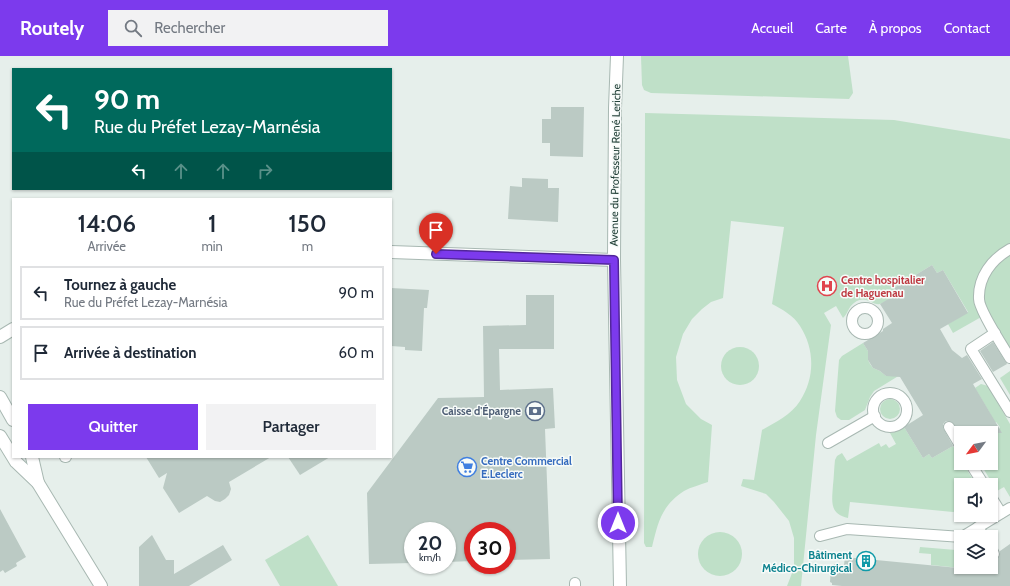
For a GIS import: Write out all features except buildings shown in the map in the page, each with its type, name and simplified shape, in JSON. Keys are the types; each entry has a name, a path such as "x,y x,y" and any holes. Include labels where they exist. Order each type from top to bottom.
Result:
{"street":[{"name":"Avenue du Professeur René Leriche","path":"617,56 614,260 620,586"},
{"path":"392,252 614,260"},
{"path":"0,337 12,330"},
{"path":"0,397 12,418"},
{"path":"0,436 12,456"},
{"path":"14,458 38,483 101,586"},
{"path":"32,458 38,483"}],"lane":[{"path":"1010,249 1000,255 989,266 980,289 979,300 1010,358"},
{"path":"996,333 971,349 1010,412"},
{"path":"828,443 875,416"},
{"path":"949,427 954,435"},
{"path":"820,536 847,529 962,537 1006,511 998,504"}],"green space":[{"path":"641,56 848,56 853,93 849,99 651,93 644,90 642,85"},
{"path":"645,113 894,120 1010,139 1010,364 983,316 953,333 948,324 968,312 943,270 937,273 932,265 894,288 897,294 887,301 877,304 865,300 858,301 849,308 843,318 836,306 824,313 831,325 816,435 801,586 787,586 794,568 794,538 789,521 766,494 741,486 743,479 754,480 762,430 783,418 796,406 805,392 811,373 811,354 805,335 800,326 791,316 772,304 784,227 731,221 723,298 711,302 692,319 683,334 676,357 677,380 686,404 701,419 712,425 708,482 684,491 676,497 665,509 656,530 652,547 646,547 644,543"},
{"path":"863,343 868,351 868,360 873,368 886,376 900,375 874,391 865,410 849,420 841,420 837,417 835,411 839,360 842,356"},
{"path":"736,347 744,347 751,350 756,355 759,366 756,377 751,382 744,385 736,385 729,382 724,377 721,370 721,362 724,355 729,350"},
{"path":"1010,371 1010,395 1000,378"},
{"path":"981,384 988,386 1010,424 1010,497 1004,487 998,490 998,478 989,478 984,470 998,470 998,432 1000,427 996,422 984,426 974,426 991,415 975,388"},
{"path":"890,399 897,402 900,409 897,416 890,419 883,416 880,409 883,402"},
{"path":"904,427 923,458 929,454 932,458 953,446 954,470 967,470 972,478 954,478 954,512 850,502 848,518 842,516 835,510 832,501 835,460 837,456 842,453 847,461 879,443 881,447 886,444 889,448 896,444 890,433"},
{"path":"716,532 724,532 729,533 736,538 741,545 741,563 736,570 729,575 716,576 708,573 701,566 698,558 698,550 701,542 708,535"},
{"path":"308,535 338,586 280,586 265,560"},
{"path":"920,547 954,550 954,567 931,565 931,554 919,553"}],"place":[{"name":"Centre hospitalier de Haguenau","path":"827,286"},
{"name":"Caisse d'Épargne","path":"535,411"},
{"name":"Centre Commercial E.Leclerc","path":"467,467"},
{"name":"Bâtiment Médico-Chirurgical","path":"866,561"}],"route":[{"path":"436,254 614,260 618,523"}]}
